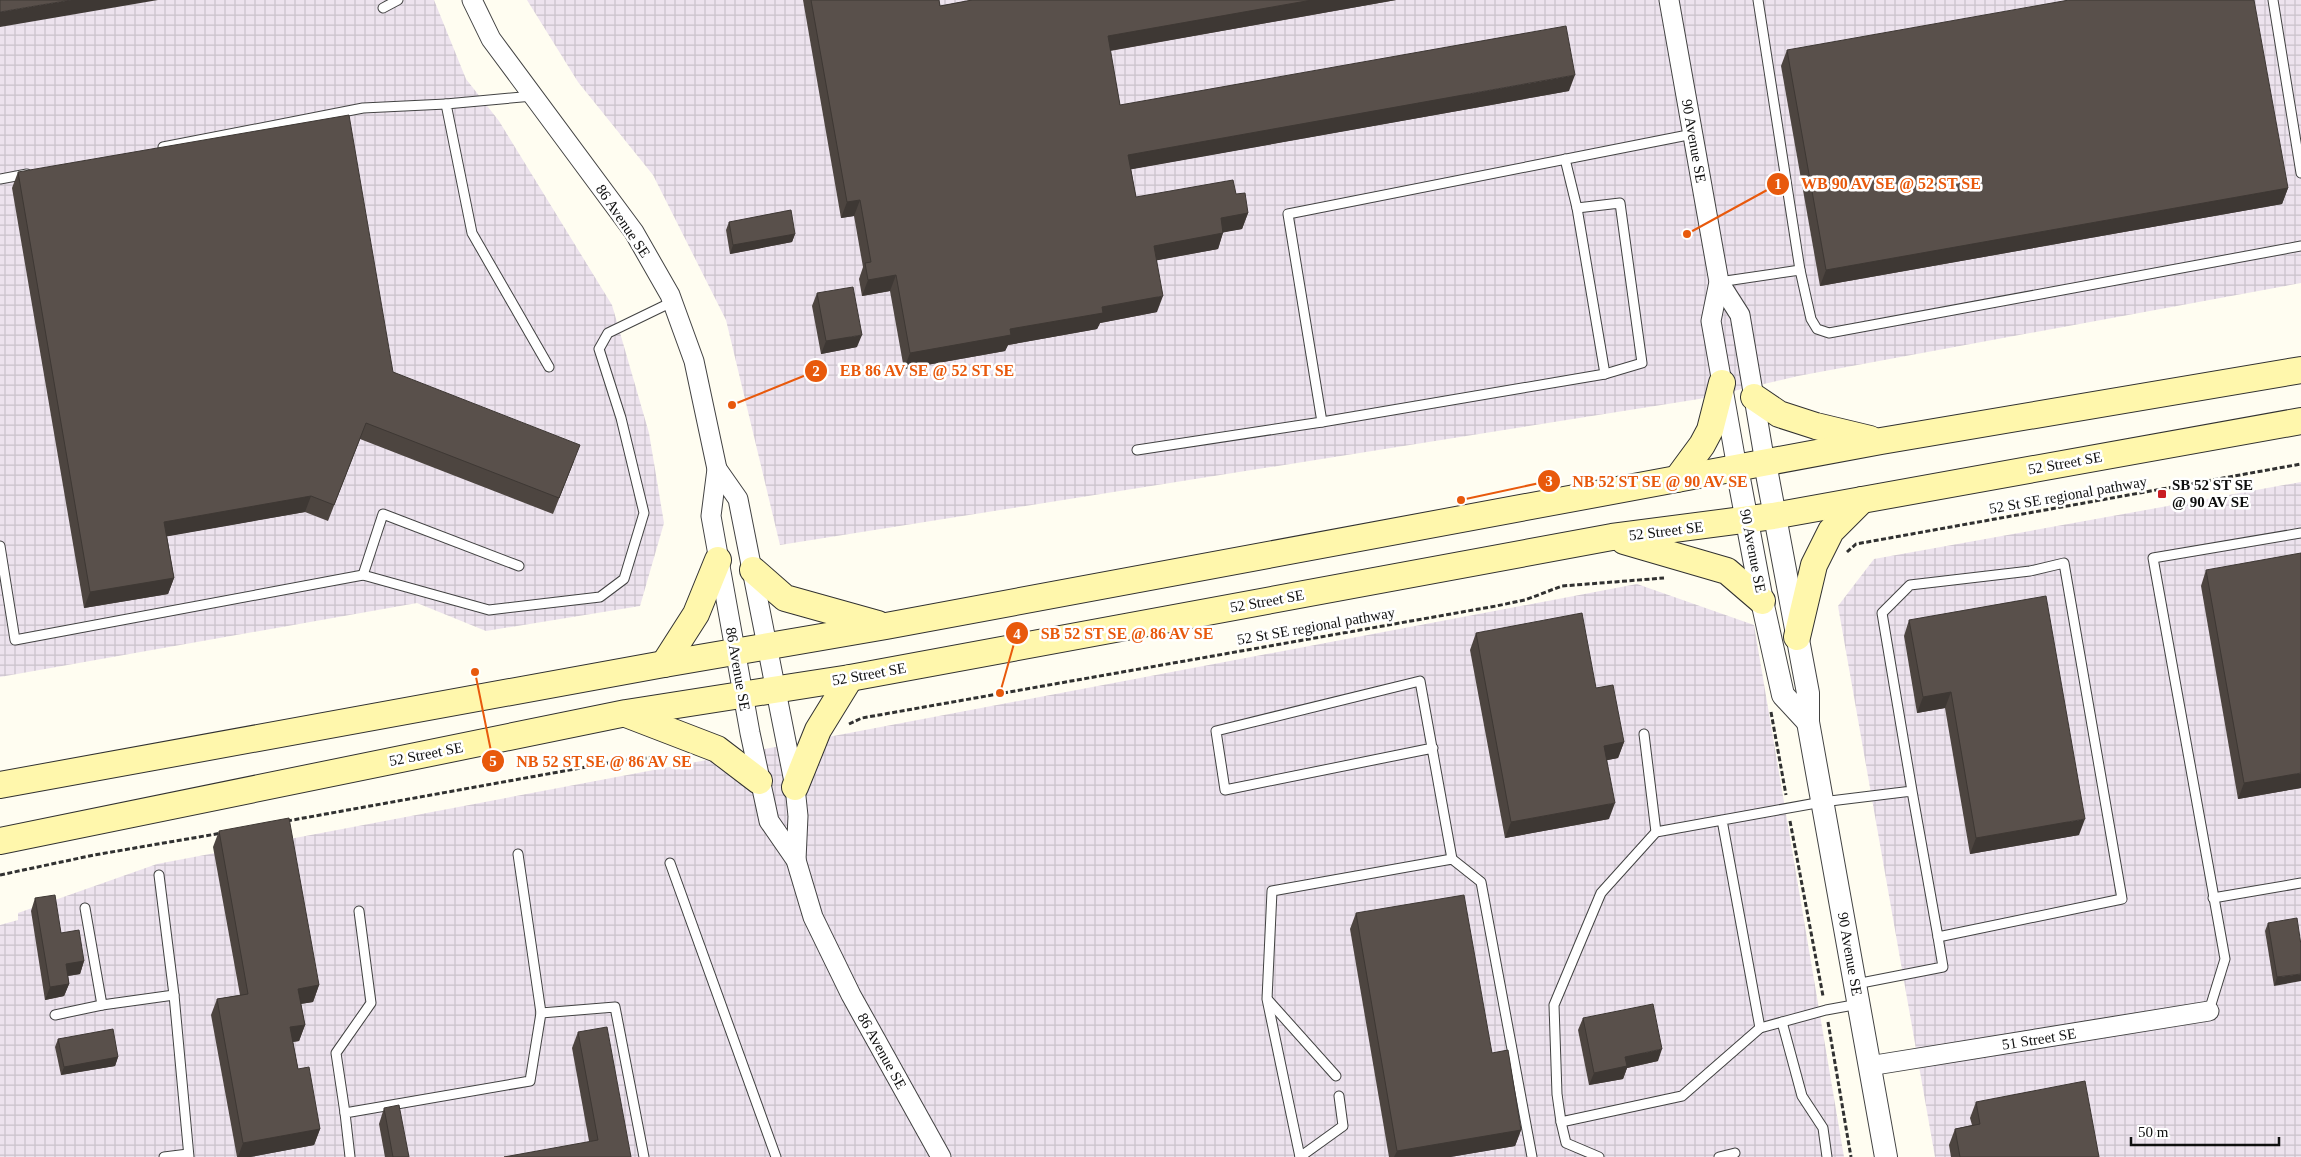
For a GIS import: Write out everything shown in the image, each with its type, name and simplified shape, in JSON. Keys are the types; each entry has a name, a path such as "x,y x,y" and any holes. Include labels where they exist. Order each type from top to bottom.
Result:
{"main road":[{"path":"0,785 664,664 886,626 1765,462 2301,370"},
{"path":"1678,479 1702,445 1710,430 1722,383"},
{"path":"1754,398 1779,414 1816,426 1881,442"},
{"name":"52 Street SE","path":"0,841 626,714 775,688 850,678 1612,537 1773,516 2301,421"},
{"path":"1797,637 1814,565 1831,531 1862,500"},
{"path":"1612,537 1706,563 1727,571 1762,601"},
{"path":"664,664 696,614 718,560"},
{"path":"753,570 785,598 886,626"},
{"path":"795,787 818,730 850,678"},
{"path":"626,714 717,749 759,781"}],"street":[{"name":"86 Avenue SE","path":"472,0 491,39 634,232 672,302 694,361 717,469 711,516 759,781 769,821 796,860 813,917 846,986 941,1157"},
{"name":"90 Avenue SE","path":"1668,0 1719,282 1711,321 1746,520 1762,601 1784,694 1808,722"},
{"name":"90 Avenue SE","path":"1719,282 1740,315 1773,516 1808,693 1808,722 1886,1157"},
{"name":"86 Avenue SE","path":"717,469 738,499 753,570 795,787 798,816 796,860"},
{"name":"51 Street SE","path":"1870,1066 2209,1011"}],"lane":[{"path":"383,8 398,0"},
{"path":"1758,0 1800,270 1811,320 1817,329 1830,333 2301,246"},
{"path":"2273,0 2301,173"},
{"path":"153,149 363,108 446,104 533,96"},
{"path":"446,104 472,233 549,367"},
{"path":"1322,422 1288,214 1693,134"},
{"path":"1565,159 1577,208 1605,374"},
{"path":"0,179 38,172"},
{"path":"1137,450 1322,422 1605,374 1642,363 1620,203 1577,208"},
{"path":"1719,282 1800,270"},
{"path":"0,546 15,640 363,574 489,610 600,597 624,579 644,513 621,418 599,349 608,333 672,302"},
{"path":"363,574 382,514 519,566"},
{"path":"2209,1011 2224,959 2153,558 2301,533"},
{"path":"1561,1122 1682,1096 1760,1028 1826,1010 1857,994 1942,967 1882,613 1910,585 2030,571 2064,563 2122,899 1938,937"},
{"path":"1433,748 1225,790 1216,731 1420,681 1433,748 1452,859 1481,882 1532,1157"},
{"path":"1644,734 1656,832"},
{"path":"1599,1157 1566,1143 1557,1094 1554,1005 1601,893 1656,832 1822,802 1912,791"},
{"path":"1722,820 1760,1028"},
{"path":"345,1113 530,1081 541,1013 518,854"},
{"path":"1339,1096 1343,1126 1300,1157 1267,999 1272,891 1452,859"},
{"path":"670,863 776,1157"},
{"path":"159,875 174,995 189,1155 164,1157"},
{"path":"2213,898 2301,883"},
{"path":"85,908 102,1005"},
{"path":"350,1157 336,1053 371,1002 359,911"},
{"path":"55,1015 102,1005 174,995"},
{"path":"1267,999 1336,1076"},
{"path":"541,1013 614,1007 644,1157"},
{"path":"1782,1022 1802,1096 1823,1128 1827,1157"},
{"path":"1719,1157 1735,1153"}],"path":[{"name":"52 St SE regional pathway","path":"1843,556 1856,544 2301,464"},
{"name":"52 St SE regional pathway","path":"845,726 862,718 1496,606 1525,600 1562,586 1668,578"},
{"path":"1770,709 1826,1010 1851,1157"},
{"path":"277,823 615,762 672,755"},
{"path":"0,875 94,855 229,831"}],"shaded area":[{"path":"0,0 434,0 466,79 499,121 612,305 649,433 664,523 640,606 486,631 417,603 0,677"},
{"path":"527,0 2301,0 2301,283 1798,376 1699,399 780,545 726,320 653,175 578,82"},
{"path":"2301,482 2301,1157 1935,1157 1838,606 1874,559"},
{"path":"1637,584 1754,625 1844,1157 0,1157 0,925 18,920 18,913 157,864"}],"building":[{"path":"0,0 71,0 0,12"},
{"path":"811,0 939,0 940,6 972,0 1312,0 1108,36 1120,105 1566,26 1575,75 1128,155 1136,197 1233,180 1236,194 1245,193 1248,213 1221,218 1223,233 1154,246 1163,296 1102,307 1103,313 1010,329 1011,335 910,353 896,275 868,280 865,263 871,262 860,200 847,202"},
{"path":"2069,0 2254,0 2288,188 1826,270 1787,50"},
{"path":"349,115 393,372 580,445 559,498 366,423 334,505 311,496 164,522 174,578 90,592 18,172"},
{"path":"791,210 795,234 733,245 729,222"},
{"path":"853,287 862,335 826,341 817,293"},
{"path":"2301,553 2301,773 2244,783 2206,570"},
{"path":"2046,596 2085,819 1976,838 1951,692 1923,697 1909,620"},
{"path":"1582,613 1596,688 1613,685 1624,742 1604,746 1615,803 1511,822 1476,633"},
{"path":"289,818 319,985 298,989 305,1025 290,1027 298,1069 309,1067 320,1129 243,1143 217,999 248,994 219,831"},
{"path":"55,895 61,933 79,930 84,961 66,964 69,984 50,987 35,898"},
{"path":"1464,895 1492,1053 1508,1050 1521,1130 1397,1151 1356,913"},
{"path":"2297,918 2301,945 2301,974 2277,977 2268,923"},
{"path":"1653,1004 1662,1049 1625,1057 1627,1066 1594,1073 1583,1018"},
{"path":"607,1027 631,1157 504,1157 598,1140 578,1032"},
{"path":"113,1029 118,1057 64,1067 58,1039"},
{"path":"2085,1081 2099,1157 1960,1157 1955,1129 1980,1124 1976,1102"},
{"path":"399,1105 409,1157 393,1157 384,1108"}],"place":[{"name":"WB 90 AV SE @ 52 ST SE","path":"1687,234"},
{"name":"EB 86 AV SE @ 52 ST SE","path":"732,405"},
{"name":"SB 52 ST SE @ 90 AV SE","path":"2162,494"},
{"name":"NB 52 ST SE @ 90 AV SE","path":"1461,500"},
{"name":"NB 52 ST SE @ 86 AV SE","path":"475,672"},
{"name":"SB 52 ST SE @ 86 AV SE","path":"1000,693"}]}
